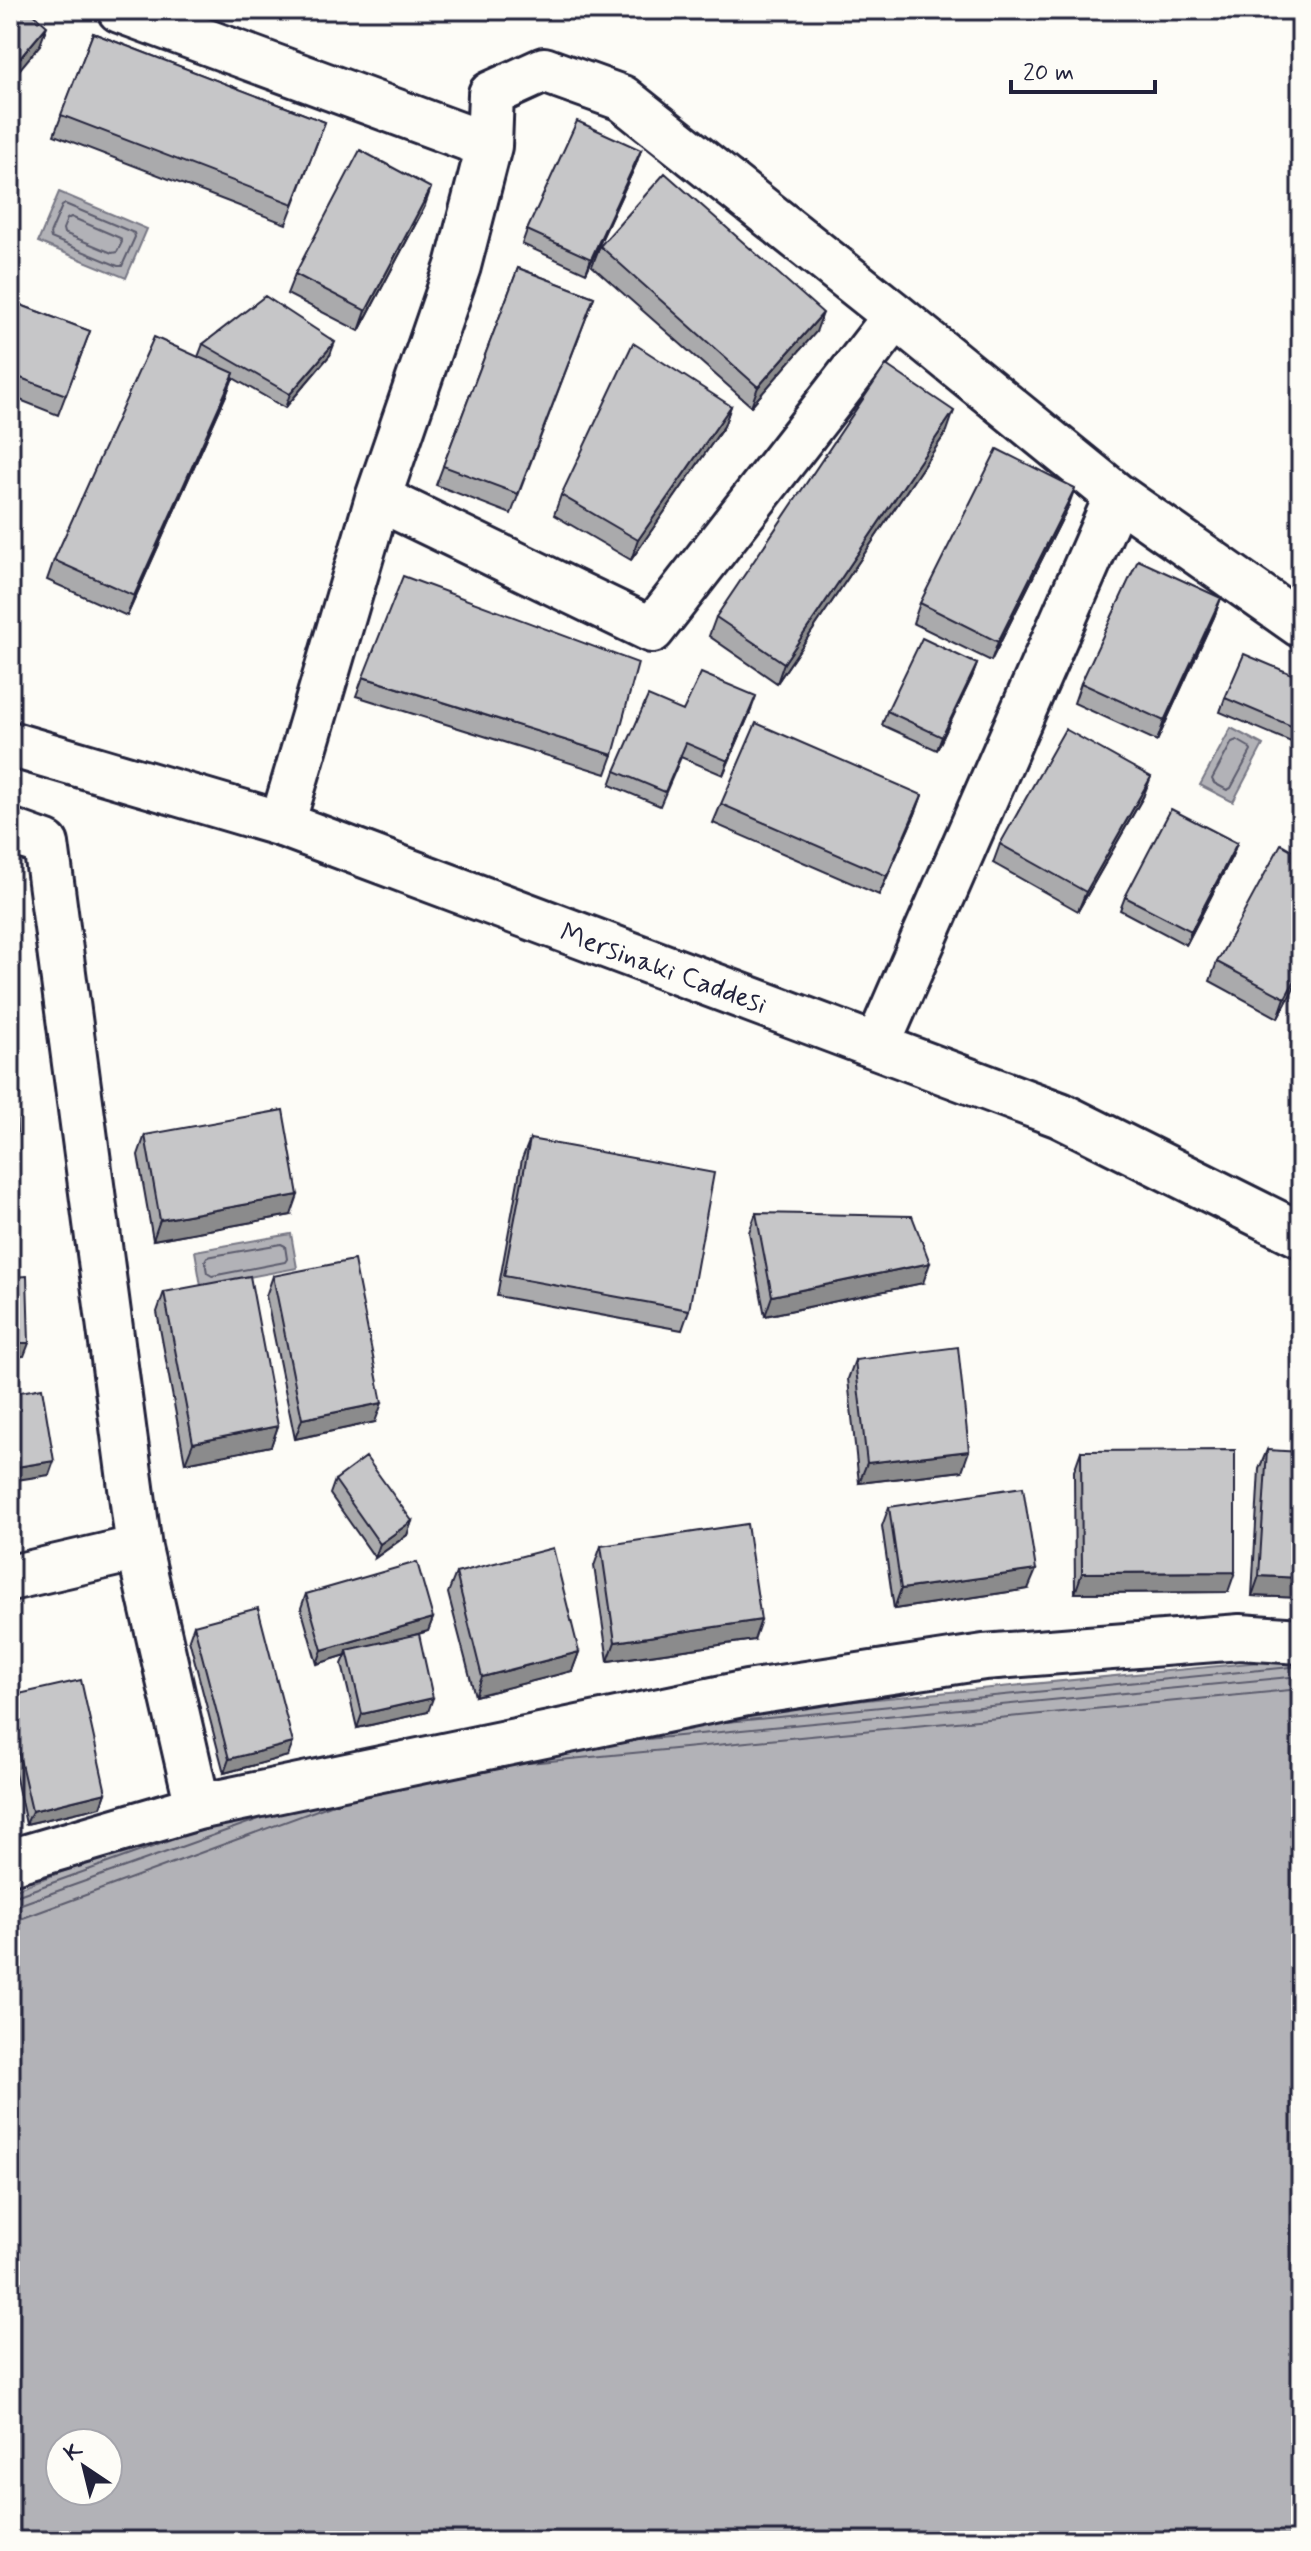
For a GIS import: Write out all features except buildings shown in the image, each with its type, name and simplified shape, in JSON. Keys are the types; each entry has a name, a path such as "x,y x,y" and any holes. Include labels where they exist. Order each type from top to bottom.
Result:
{"street":[{"path":"120,10 489,146"},
{"path":"282,824 378,498 458,266 489,146 491,94 544,70 622,98 1117,496 1301,625"},
{"path":"378,498 652,630 896,316"},
{"path":"877,1046 1117,496"},
{"name":"Mersinaki Caddesi","path":"10,744 282,824 1060,1115 1301,1235"},
{"path":"10,831 46,844 139,1548 198,1807"},
{"path":"10,1578 139,1548"},
{"path":"10,1862 198,1807 747,1693 984,1657 1240,1637 1301,1641"}],"water":[{"path":"59,192 147,229 126,278 38,242"},
{"path":"1231,728 1263,745 1233,802 1200,785"},
{"path":"291,1234 297,1268 201,1286 195,1251"},
{"path":"1301,1658 1301,2541 10,2541 10,1891 410,1744"}]}
